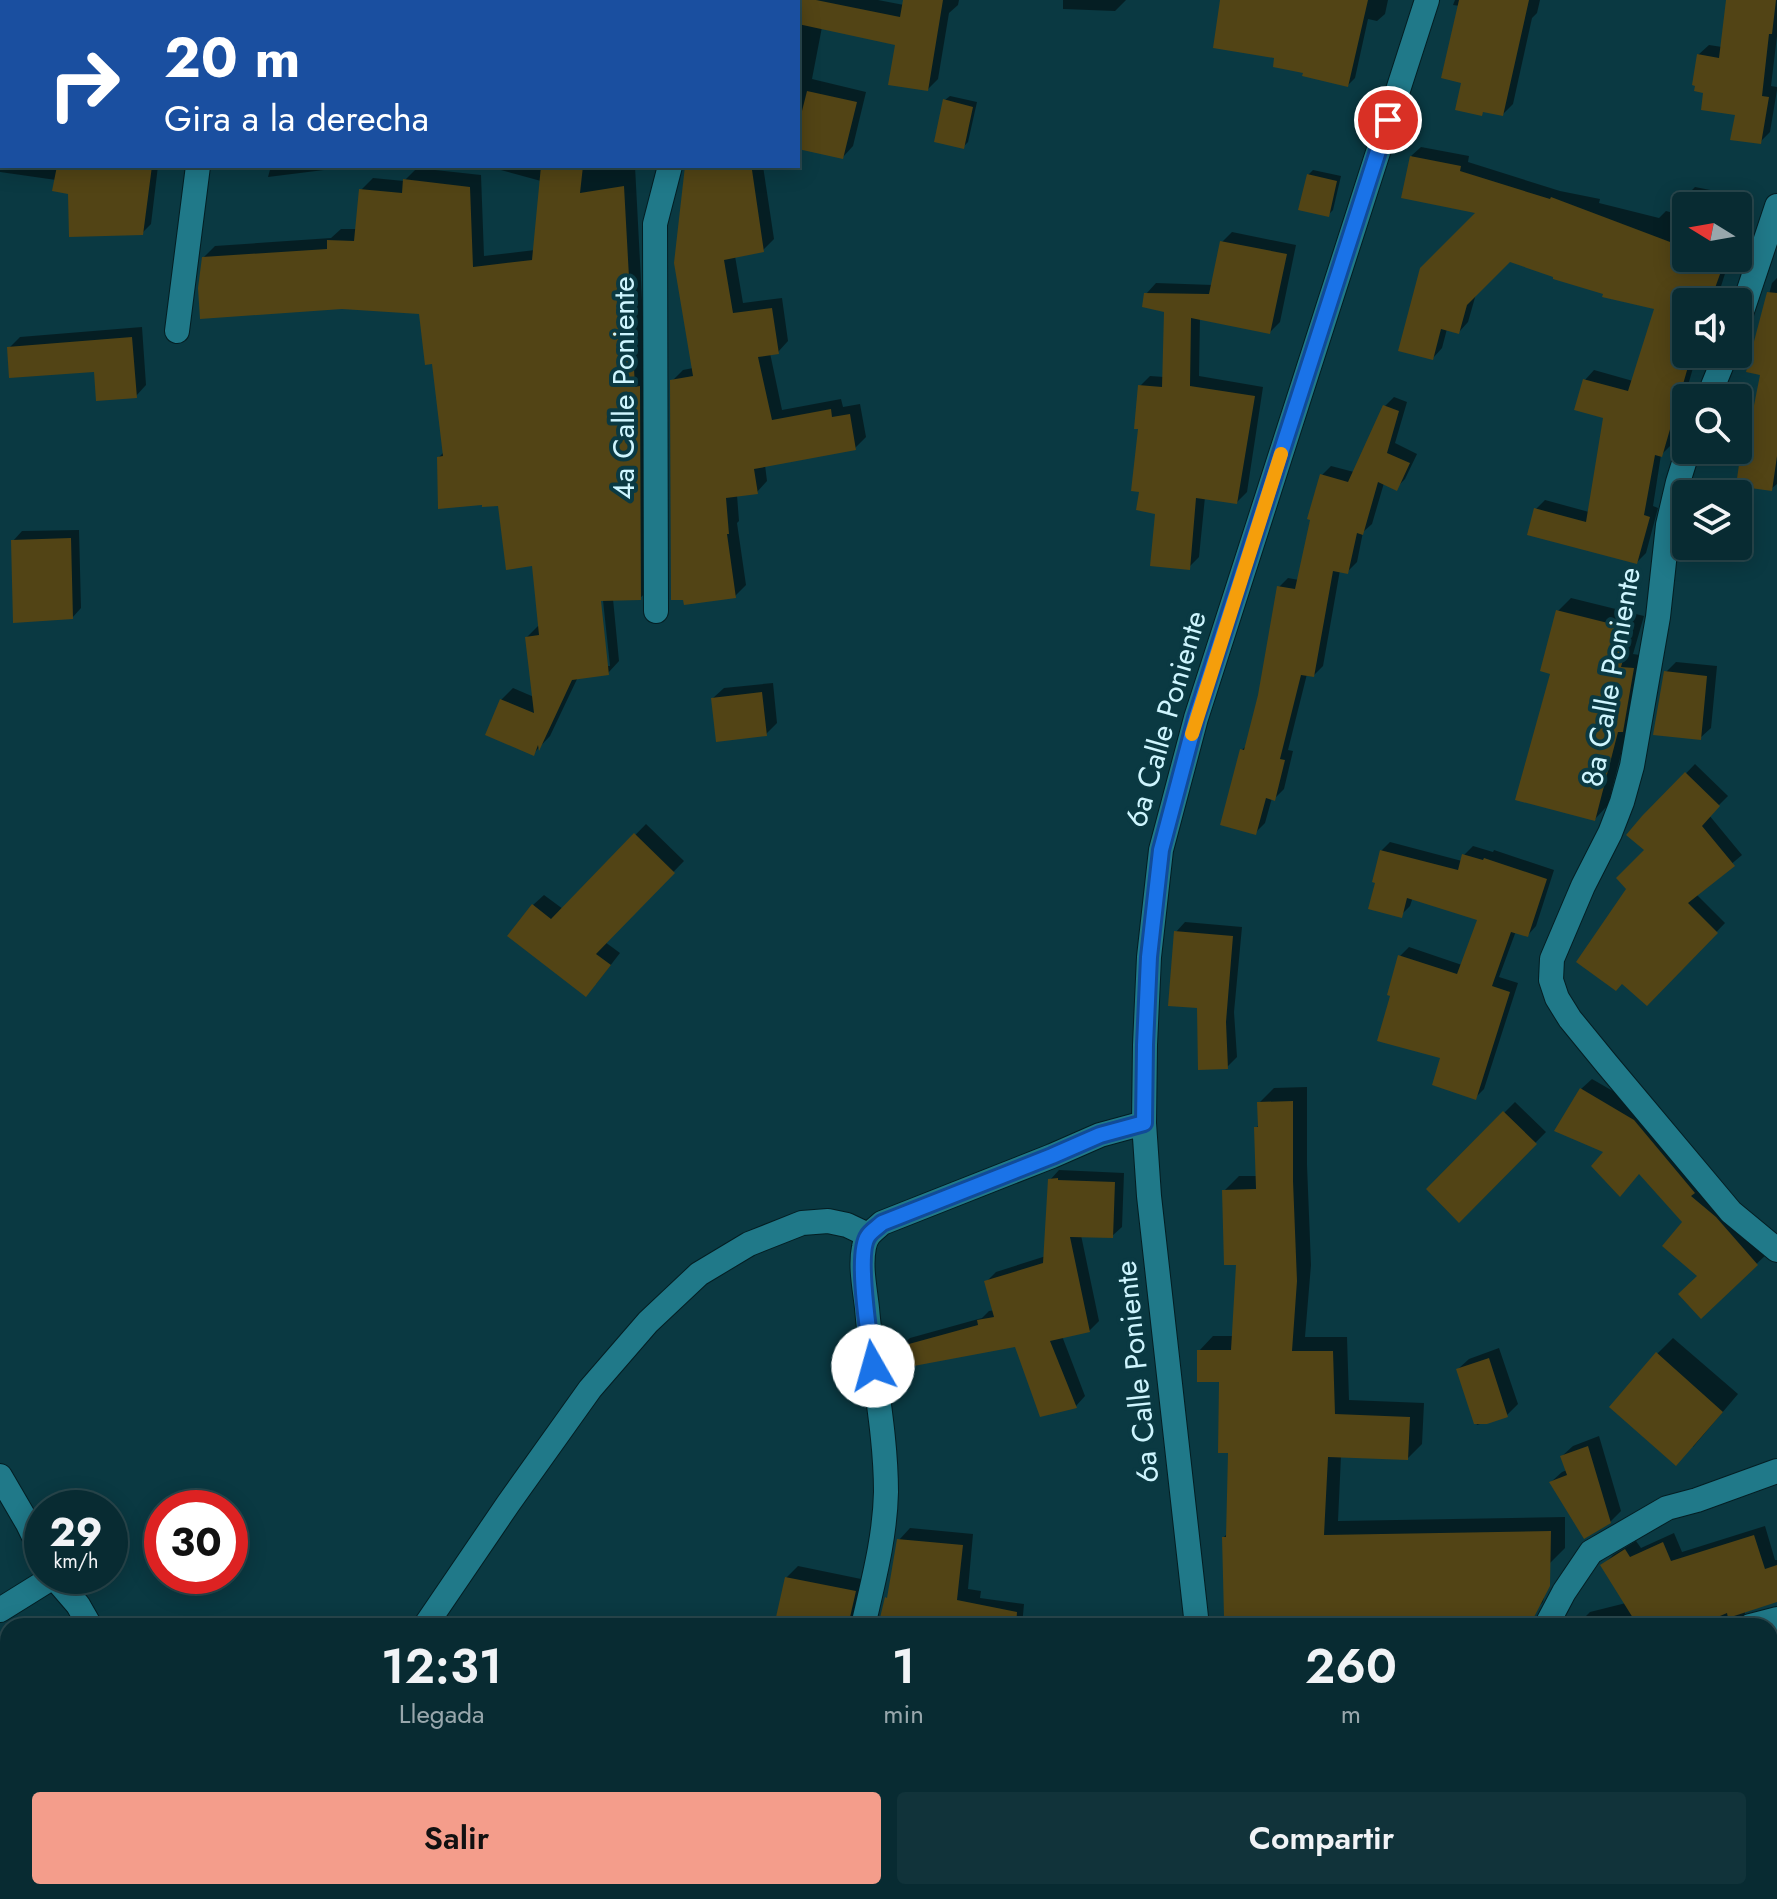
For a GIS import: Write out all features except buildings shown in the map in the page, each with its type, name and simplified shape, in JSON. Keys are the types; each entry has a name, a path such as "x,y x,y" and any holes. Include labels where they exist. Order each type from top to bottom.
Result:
{"street":[{"name":"6a Calle Poniente","path":"1196,1618 1149,1196 1144,1123 1149,957 1161,850 1196,718 1427,0"},
{"path":"177,331 198,168"},
{"name":"4a Calle Poniente","path":"656,611 655,224 669,168"},
{"path":"1750,288 1777,206"},
{"name":"8a Calle Poniente","path":"1684,464 1668,525 1658,617 1632,766 1610,833 1552,959 1551,980 1557,998 1570,1019 1606,1063 1731,1212 1777,1250"},
{"path":"865,1618 884,1527 886,1491 863,1265 868,1235 882,1223 1100,1135 1144,1123"},
{"path":"430,1618 590,1389 648,1322 699,1274 749,1244 802,1223 828,1221 847,1225 868,1235"},
{"path":"1550,1618 1591,1552 1667,1508 1777,1471"},
{"path":"0,1476 24,1517"},
{"path":"0,1610 25,1594"},
{"path":"69,1594 85,1618"}],"slow traffic":[{"path":"1192,734 1281,454"}],"route":[{"path":"873,1366 863,1265 868,1235 882,1223 1100,1135 1144,1123 1149,957 1161,850 1196,718 1388,120"}]}
